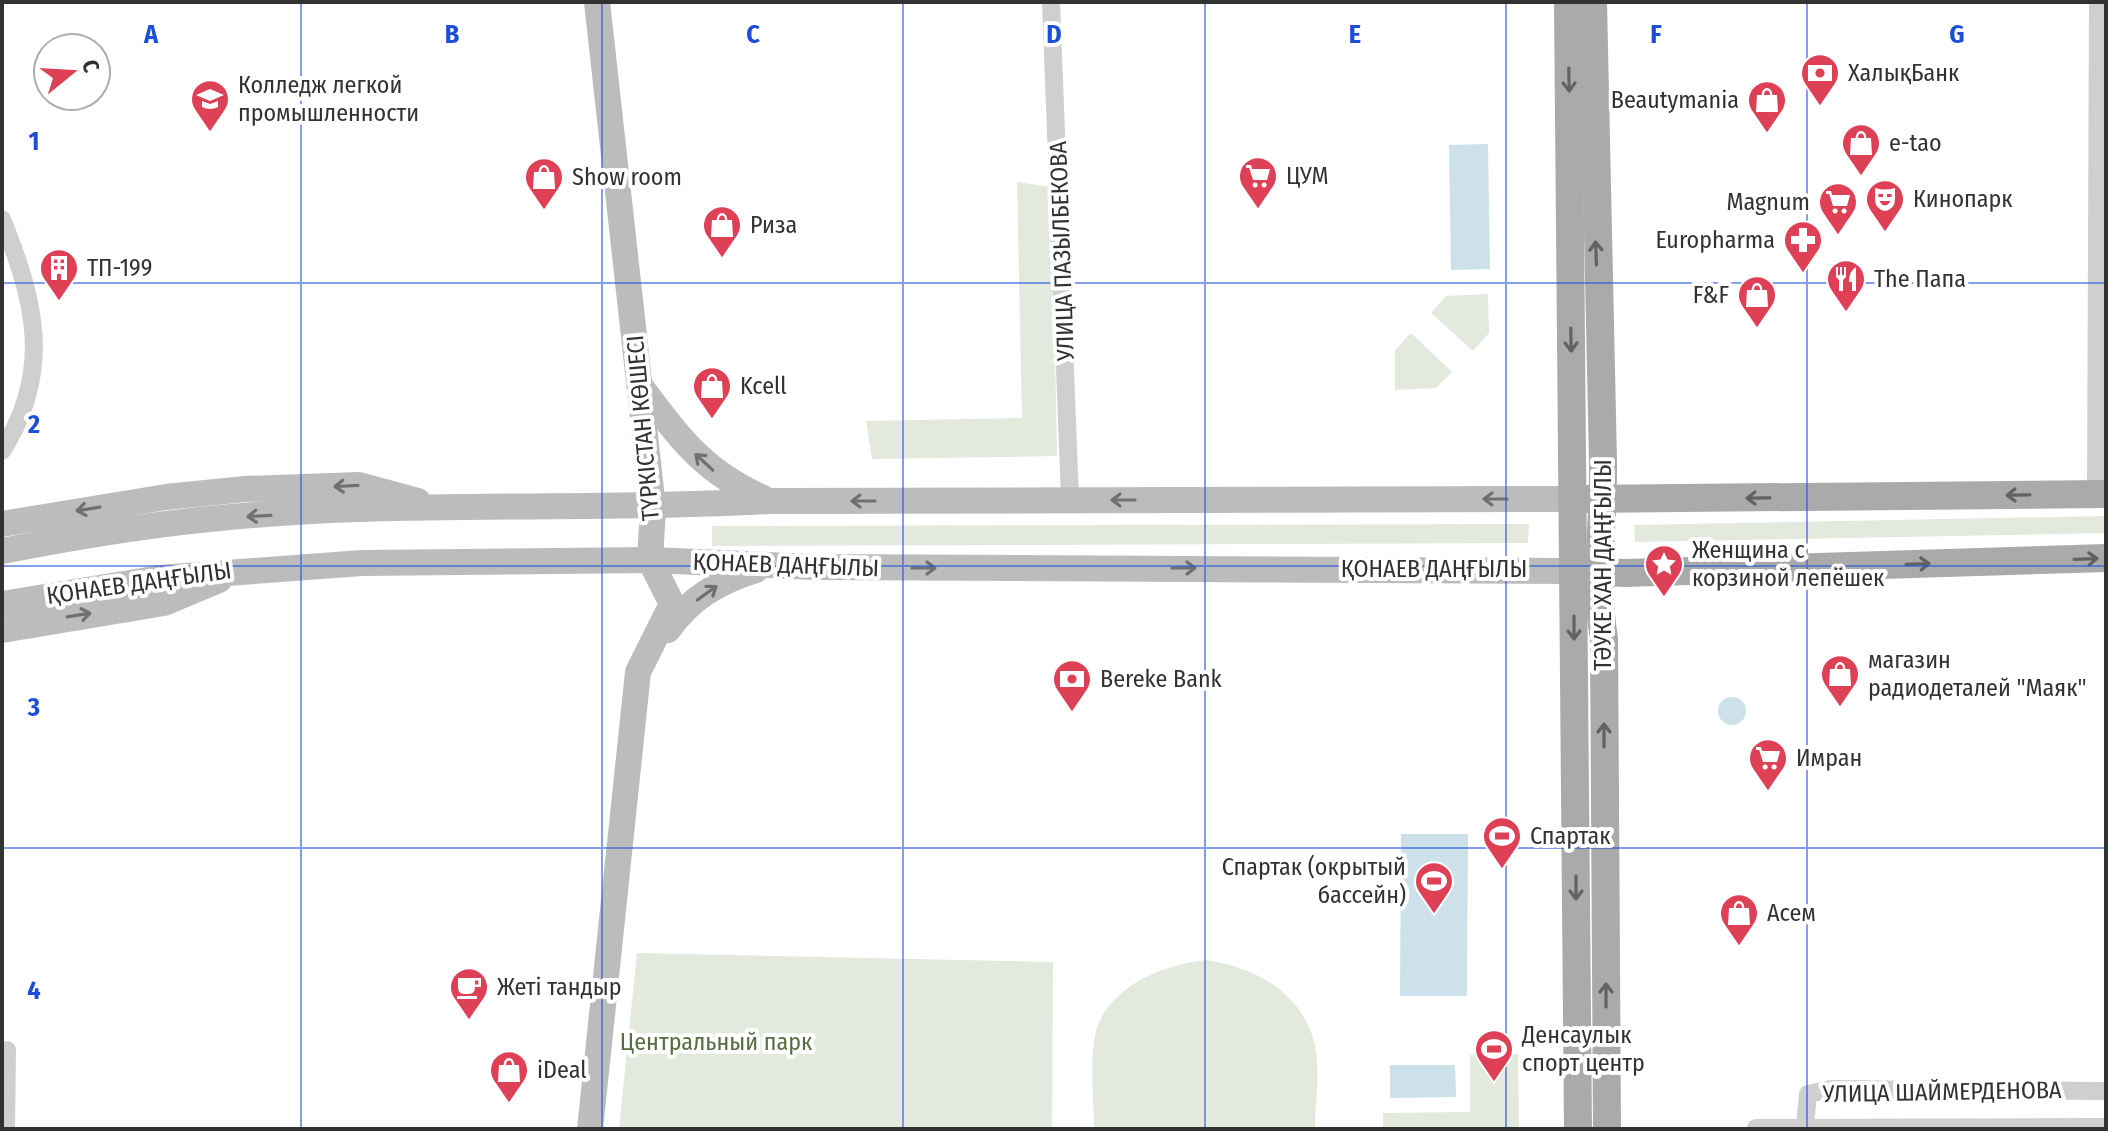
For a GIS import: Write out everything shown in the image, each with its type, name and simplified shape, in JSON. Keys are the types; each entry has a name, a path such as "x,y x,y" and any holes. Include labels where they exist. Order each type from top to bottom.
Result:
{"main road":[{"name":"ТҮРКІСТАН КӨШЕСІ","path":"590,1129 638,672 672,604 650,560 653,508 597,2"},
{"name":"ТӘУКЕ ХАН ДАҢҒЫЛЫ","path":"1568,2 1573,499 1586,572 1600,611 1604,638 1607,1129"},
{"name":"ТӘУКЕ ХАН ДАҢҒЫЛЫ","path":"1578,1129 1586,572 1602,499 1593,2"},
{"path":"641,387 704,465 732,485 770,501"},
{"path":"2,524 166,497 359,485 449,510"},
{"path":"2,551 201,520 449,510 653,508 770,501 2101,494"},
{"path":"166,497 201,520"},
{"path":"1586,572 2106,558"},
{"name":"ҚОНАЕВ ДАҢҒЫЛЫ","path":"2,604 88,588 244,569 362,563 650,560 767,566 1586,572"},
{"path":"638,672 677,617 708,589 767,566"},
{"path":"2,630 164,603 244,569"},
{"path":"1604,638 1610,610 1624,594 1672,572"}],"street":[{"name":"УЛИЦА ПАЗЫЛБЕКОВА","path":"1051,2 1070,499"},
{"path":"2098,2 2101,494"},
{"path":"2,219 20,262 37,352 31,389 2,451"},
{"path":"6,1129 7,1050"},
{"name":"УЛИЦА ШАЙМЕРДЕНОВА","path":"1816,1126 1808,1094 1831,1089 2106,1091"},
{"name":"УЛИЦА ШАЙМЕРДЕНОВА","path":"1756,1128 2106,1127"}],"green space":[{"path":"1017,182 1052,187 1057,456 872,459 866,421 1022,418"},
{"path":"1488,294 1489,333 1473,351 1431,313 1446,296"},
{"path":"1411,333 1452,372 1436,388 1395,390 1395,350"},
{"path":"2106,516 2106,533 1635,542 1634,525"},
{"path":"1529,524 1528,543 712,546 712,526"},
{"name":"Центральный парк","path":"637,953 1053,962 1052,1129 619,1129"},
{"path":"1206,960 1224,963 1258,976 1273,984 1298,1008 1307,1023 1316,1051 1315,1129 1094,1129 1094,1042 1099,1023 1108,1008 1120,994 1152,974"},
{"name":"Денсаулык спорт центр","path":"1518,1054 1519,1129 1383,1129 1383,1113 1470,1112 1470,1055"}],"water":[{"path":"1488,144 1490,269 1451,270 1449,145"},
{"path":"1732,697 1742,701 1746,711 1742,721 1732,725 1722,721 1718,711 1722,701"},
{"name":"Спартак (окрытый бассейн)","path":"1401,834 1468,834 1467,996 1400,996"},
{"path":"1390,1065 1455,1065 1456,1097 1390,1098"}],"place":[{"name":"ХалықБанк","path":"1820,107"},
{"name":"Колледж легкой промышленности","path":"210,133"},
{"name":"Beautymania","path":"1767,134"},
{"name":"e-tao","path":"1861,177"},
{"name":"ЦУМ","path":"1258,210"},
{"name":"Show room","path":"544,211"},
{"name":"Кинопарк","path":"1885,233"},
{"name":"Magnum","path":"1838,236"},
{"name":"Риза","path":"722,259"},
{"name":"Europharma","path":"1803,274"},
{"name":"ТП-199","path":"59,302"},
{"name":"The Папа","path":"1846,313"},
{"name":"F&F","path":"1757,329"},
{"name":"Kcell","path":"712,420"},
{"name":"Женщина с корзиной лепёшек","path":"1664,598"},
{"name":"магазин радиодеталей \"Маяк\"","path":"1840,708"},
{"name":"Bereke Bank","path":"1072,713"},
{"name":"Имран","path":"1768,792"},
{"name":"Спартак","path":"1502,870"},
{"name":"Спартак (окрытый бассейн)","path":"1434,915"},
{"name":"Асем","path":"1739,947"},
{"name":"Жетi тандыр","path":"469,1021"},
{"name":"Денсаулык спорт центр","path":"1494,1083"},
{"name":"iDeal","path":"509,1104"}]}
